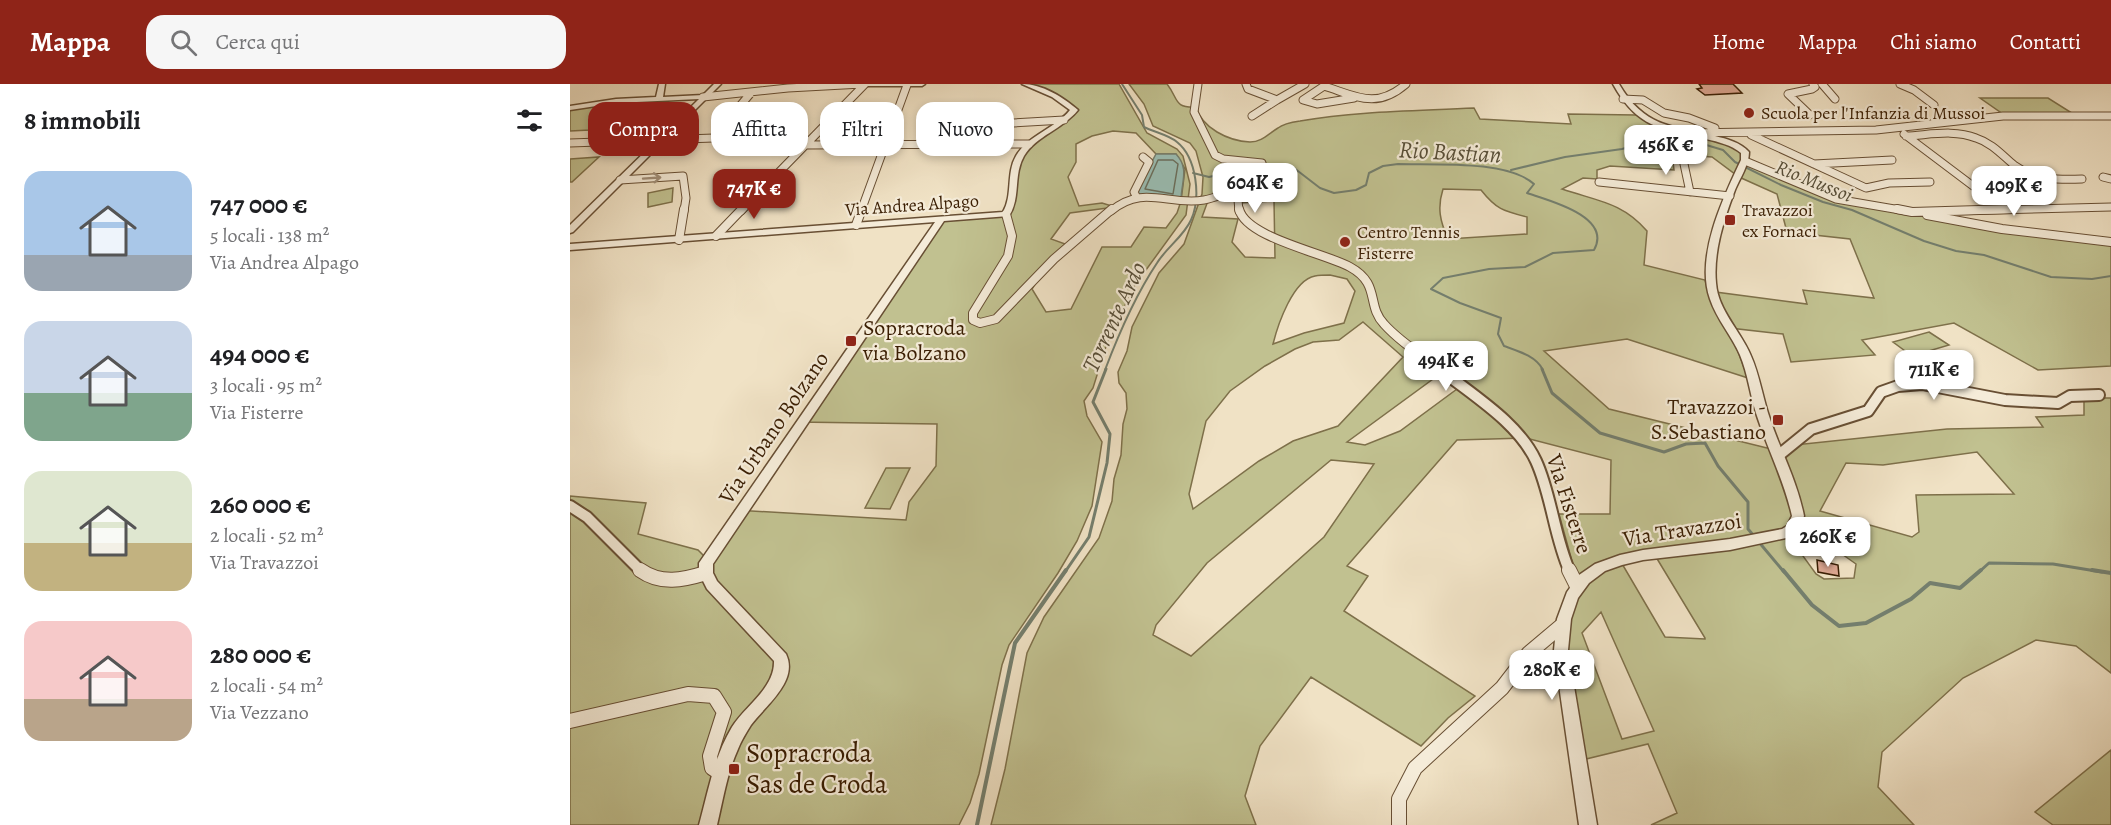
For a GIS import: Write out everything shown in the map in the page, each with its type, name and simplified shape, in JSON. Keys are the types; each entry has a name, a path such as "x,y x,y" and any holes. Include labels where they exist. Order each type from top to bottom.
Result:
{"street":[{"path":"662,84 662,96"},
{"path":"698,102 718,84"},
{"path":"808,142 865,84"},
{"path":"570,108 662,96 703,97 750,94 788,88 922,84"},
{"path":"1025,84 1071,106 1072,113 1029,144 1016,164 1010,208 1006,214 1012,236 1008,256 973,313 973,320 980,323 996,319 1054,259 1116,205 1136,196 1205,200 1237,189 1266,175 1264,164 1221,159 1215,155 1194,112 1198,84"},
{"path":"1246,84 1248,89 1277,100"},
{"path":"1252,116 1305,84"},
{"path":"1354,98 1321,104 1303,100 1324,86 1354,98 1373,101 1406,84"},
{"path":"1616,84 1623,99 1643,119 1740,147 1745,152 1744,162 1836,199 2002,229 2111,242"},
{"path":"1810,115 1788,94 1812,89 1815,87 1813,84"},
{"path":"1822,84 1835,99"},
{"path":"1900,84 1914,90 1934,105"},
{"path":"901,102 907,85"},
{"path":"743,102 750,94"},
{"path":"1623,99 1643,100 1664,113 1692,119 1714,128 1778,129 1785,133"},
{"path":"1689,133 1785,133 1894,127 2000,116 2111,117"},
{"path":"1014,123 1064,120"},
{"path":"1894,127 1973,186"},
{"path":"1749,133 1864,188 1889,183 1930,182"},
{"path":"1906,136 1957,134 1970,136 1986,142 2037,177 2056,181 2082,179"},
{"path":"570,143 588,142"},
{"path":"904,145 1029,144"},
{"path":"570,230 643,156"},
{"path":"716,236 794,156"},
{"path":"856,225 881,156"},
{"path":"1136,196 1134,192 1149,162 1143,158"},
{"path":"1813,164 1892,160"},
{"name":"Via Travazzoi","path":"1577,586 1595,571 1620,558 1714,547 1772,537 1792,529 1798,516 1779,454 1762,414 1746,357 1713,296 1711,283 1712,258 1730,196 1744,162"},
{"path":"1684,164 1690,192"},
{"path":"620,180 683,176 686,192 685,216 679,240"},
{"path":"1599,182 1730,196"},
{"name":"Via Fisterre","path":"1237,189 1240,215 1245,222 1276,239 1332,257 1361,274 1373,289 1379,316 1384,324 1507,423 1527,444 1536,462 1568,567 1577,586"},
{"path":"1912,212 2111,207"},
{"name":"Via Andrea Alpago","path":"570,248 1006,214"},
{"name":"Via Urbano Bolzano","path":"706,573 706,563 941,219"},
{"path":"1779,454 1811,429 1872,409 1881,392 1898,386 1922,384 1997,399 2058,403 2070,396 2099,395"},
{"path":"570,506 583,512 638,569 652,579 673,582 706,573 712,585 781,659 782,665 776,683 733,740 721,774 708,825"},
{"path":"1577,586 1567,605 1561,626 1564,670 1588,825"},
{"path":"1398,825 1399,798 1415,768 1502,688 1529,653 1561,626"},
{"path":"570,721 688,694 714,696 724,712 710,762 715,772 721,774"}],"green space":[{"path":"1027,84 1119,84 1147,133 1177,149 1183,156 1190,184 1186,215 1135,285 1108,340 1093,388 1084,401 1087,416 1102,442 1092,506 1077,541 1058,573 1009,645 1002,665 979,774 970,803 959,825 570,825 570,496 646,503 638,534 698,550 705,557 735,510 906,520 909,502 936,466 937,424 797,422 940,218 1010,214 1017,167 1021,159 1033,143 1072,109","holes":["1113,131 1136,133 1156,154 1176,154 1185,169 1177,213 1166,228 1144,227 1131,247 1102,247 1071,309 1046,312 1032,289 1047,265 1068,245 1051,239 1070,213 1115,207 1102,203 1079,206 1068,177 1076,162 1076,144 1092,136"]},
{"path":"1129,84 1167,84 1177,102 1183,106 1196,107 1204,121 1217,132 1233,139 1250,142 1261,139 1291,123 1365,113 1474,108 1480,119 1571,124 1568,114 1636,115 1658,125 1739,148 1746,162 1837,200 2111,243 2111,366 2038,370 1954,323 1862,340 1875,355 1791,362 1783,334 1729,328 1748,378 1627,339 1544,351 1609,409 1767,448 1947,429 2043,427 2036,417 2084,415 2084,398 2111,398 2111,673 2076,646 2036,640 1963,678 1882,752 1878,787 1914,825 1651,825 1677,813 1648,744 1586,759 1564,631 1568,615 1581,594 1559,514 1610,514 1611,460 1526,438 1457,440 1347,566 1368,576 1344,611 1475,696 1448,718 1421,746 1311,677 1260,746 1245,796 1256,825 991,825 1005,769 1027,653 1044,617 1099,538 1112,501 1127,409 1126,393 1119,383 1118,372 1127,351 1132,327 1159,273 1184,244 1202,194 1203,177 1196,151 1190,143 1153,126 1144,104","holes":["1672,154 1712,157 1739,177 1777,194 1787,232 1850,239 1874,298 1803,290 1807,304 1708,291 1705,280 1644,265 1647,231 1638,221 1618,208 1562,189 1583,178 1597,179 1597,170 1610,166 1674,170","1237,187 1240,203 1274,201 1275,258 1245,257 1232,242 1238,219 1202,217 1209,198","1443,189 1481,190 1501,208 1527,217 1527,234 1448,239 1441,220 1440,202","1330,275 1347,279 1355,291 1344,323 1273,344 1293,294 1307,279","1363,322 1403,357 1338,426 1293,441 1259,461 1193,509 1189,494 1206,421 1230,391 1265,366 1313,342 1339,340","1440,374 1457,389 1400,431 1365,445 1347,442","1977,452 2014,494 1916,495 1919,532 1912,537 1820,511 1846,463 1883,465","1331,460 1374,464 1324,537 1191,656 1153,635 1156,625 1207,563","1812,533 1856,564 1854,578 1824,579 1816,574 1787,534","1656,557 1705,639 1665,637 1621,562","1601,612 1654,731 1622,739 1582,633"]},
{"path":"1980,98 2048,98 2075,115 2003,114"},
{"path":"588,106 588,130 570,131 570,108"},
{"path":"599,157 572,182 570,182 570,159"},
{"path":"673,188 672,202 648,207 648,193"},
{"path":"1929,332 1949,345 1912,356 1893,342"},
{"path":"886,468 910,468 890,509 865,508"},
{"path":"2111,750 2111,825 2053,825 2035,812"}],"water":[{"path":"1156,154 1176,154 1183,165 1181,201 1134,195"}],"building":[{"path":"1699,84 1733,84 1742,93 1705,95 1697,89 1702,88"},
{"path":"1817,560 1838,565 1839,576 1818,572"}],"waterway":[{"name":"Torrente Ardo","path":"1122,84 1142,115 1144,127 1177,142 1189,158 1194,173"},
{"name":"Rio Mussoi","path":"1511,170 1565,157 1622,149 1650,141 1703,144 1723,150 1735,162 1781,185 1823,202 1852,210 1924,241 1956,251 1984,255 2051,277 2092,279 2111,276"},
{"name":"Rio Bastian","path":"1194,173 1209,177 1239,170 1294,168 1320,188 1334,193 1356,190 1366,185 1369,173 1383,166 1398,164 1470,165 1489,167 1522,176 1534,184 1527,193 1562,205 1586,219 1594,228 1597,238 1594,250 1553,253 1525,267 1489,269 1443,278 1431,289 1460,303 1501,318 1498,334 1504,346 1536,361 1543,370"},
{"name":"Torrente Ardo","path":"1105,370 1142,288 1161,258 1180,237 1191,220 1196,201 1194,173"},
{"name":"Torrente Ardo","path":"1065,572 1089,537 1107,463 1110,434 1093,402 1106,369"},
{"name":"Rio Bastian","path":"1542,369 1552,393 1600,433 1664,452 1686,444 1705,443 1718,466 1748,502 1748,529 1754,536"},
{"name":"Rio Bastian","path":"1758,541 1784,572"},
{"name":"Rio Bastian","path":"1979,572 1989,563 2053,564 2102,572"},
{"name":"Torrente Ardo","path":"977,825 1015,643 1066,570"},
{"name":"Rio Bastian","path":"1783,570 1812,605 1839,626 1866,623 1911,599 1930,583 1960,588 1981,570"},
{"name":"Rio Bastian","path":"2092,570 2111,573"}],"place":[{"name":"Scuola per l'Infanzia di Mussoi","path":"1749,113"},
{"name":"Travazzoi ex Fornaci","path":"1730,220"},
{"name":"Centro Tennis Fisterre","path":"1345,242"},
{"name":"Sopracroda via Bolzano","path":"851,341"},
{"name":"Travazzoi - S.Sebastiano","path":"1778,420"},
{"name":"Sopracroda Sas de Croda","path":"734,769"}]}
